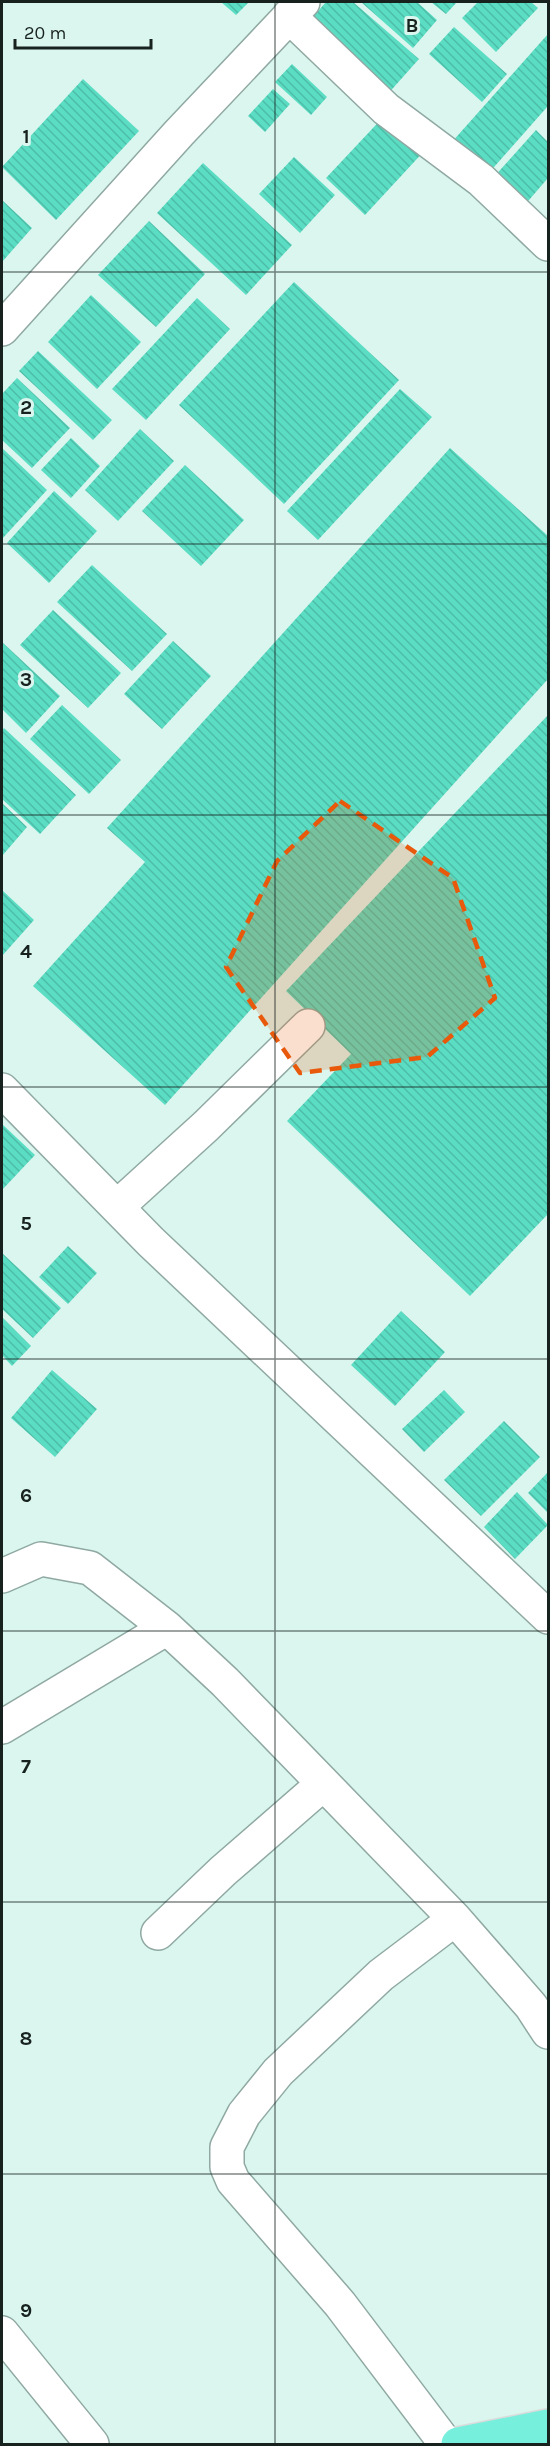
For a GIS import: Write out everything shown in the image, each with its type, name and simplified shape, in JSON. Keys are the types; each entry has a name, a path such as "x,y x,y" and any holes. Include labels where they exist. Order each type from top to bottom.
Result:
{"main road":[{"path":"458,2445 549,2426"}],"street":[{"path":"2,329 296,9 386,109 481,180 549,244"},
{"path":"117,1207 206,1126 308,1026"},
{"path":"2,1090 201,1290 549,1617"},
{"path":"2,1576 41,1558 90,1568 167,1628 225,1682 455,1919 531,2006 549,2032"},
{"path":"2,1726 167,1628"},
{"path":"158,1933 223,1871 323,1784"},
{"path":"446,2445 340,2304 233,2181 227,2166 227,2147 244,2114 279,2072 381,1975 455,1919"},
{"path":"2,2333 93,2445"}],"highlighted area":[{"path":"340,801 453,878 495,998 427,1057 300,1073 226,967 277,861"}],"building":[{"path":"221,2 249,2 236,15"},
{"path":"326,2 353,2 419,59 386,96 305,26"},
{"path":"361,2 417,2 437,20 413,48"},
{"path":"431,2 457,2 446,14"},
{"path":"478,2 531,2 538,8 496,52 462,18"},
{"path":"454,27 507,74 482,102 429,54"},
{"path":"548,34 548,106 487,175 451,143"},
{"path":"292,64 327,97 311,115 275,82"},
{"path":"83,79 139,131 56,220 2,167"},
{"path":"273,89 290,104 265,132 248,116"},
{"path":"388,112 427,148 365,215 326,178"},
{"path":"536,130 548,142 548,178 523,207 492,179"},
{"path":"294,157 335,195 300,233 259,194"},
{"path":"203,163 292,245 246,295 157,213"},
{"path":"2,200 32,228 2,262"},
{"path":"149,221 205,274 156,327 98,275"},
{"path":"294,282 399,380 284,504 179,405"},
{"path":"91,295 141,342 97,389 48,342"},
{"path":"197,298 230,329 146,420 112,389"},
{"path":"38,351 112,420 93,440 19,371"},
{"path":"17,378 70,428 32,468 2,440 2,394"},
{"path":"400,389 432,417 318,540 287,511"},
{"path":"140,429 174,461 118,521 85,490"},
{"path":"71,438 100,466 71,498 41,470"},
{"path":"2,448 47,490 2,539"},
{"path":"450,448 548,536 548,679 165,1105 33,986 145,862 107,828"},
{"path":"185,465 244,520 201,566 142,511"},
{"path":"54,491 97,531 49,583 7,543"},
{"path":"92,565 167,634 132,671 57,602"},
{"path":"53,610 121,673 88,708 20,645"},
{"path":"173,641 211,676 162,729 124,694"},
{"path":"2,642 60,696 26,733 2,709"},
{"path":"62,705 121,760 89,794 30,739"},
{"path":"548,715 548,1214 470,1296 287,1121 351,1054 286,991"},
{"path":"4,728 76,795 40,834 2,799 2,731"},
{"path":"2,803 27,827 2,856"},
{"path":"2,890 34,920 2,956"},
{"path":"2,1124 35,1155 2,1190"},
{"path":"68,1246 97,1273 68,1304 39,1277"},
{"path":"2,1253 61,1308 33,1338 2,1309"},
{"path":"401,1311 445,1352 395,1406 351,1365"},
{"path":"2,1317 31,1346 12,1366 2,1355"},
{"path":"52,1370 97,1409 55,1457 11,1418"},
{"path":"444,1390 465,1412 424,1452 402,1429"},
{"path":"504,1421 540,1457 481,1516 444,1480"},
{"path":"548,1472 548,1513 528,1493"},
{"path":"517,1492 548,1525 515,1559 484,1527"}]}
